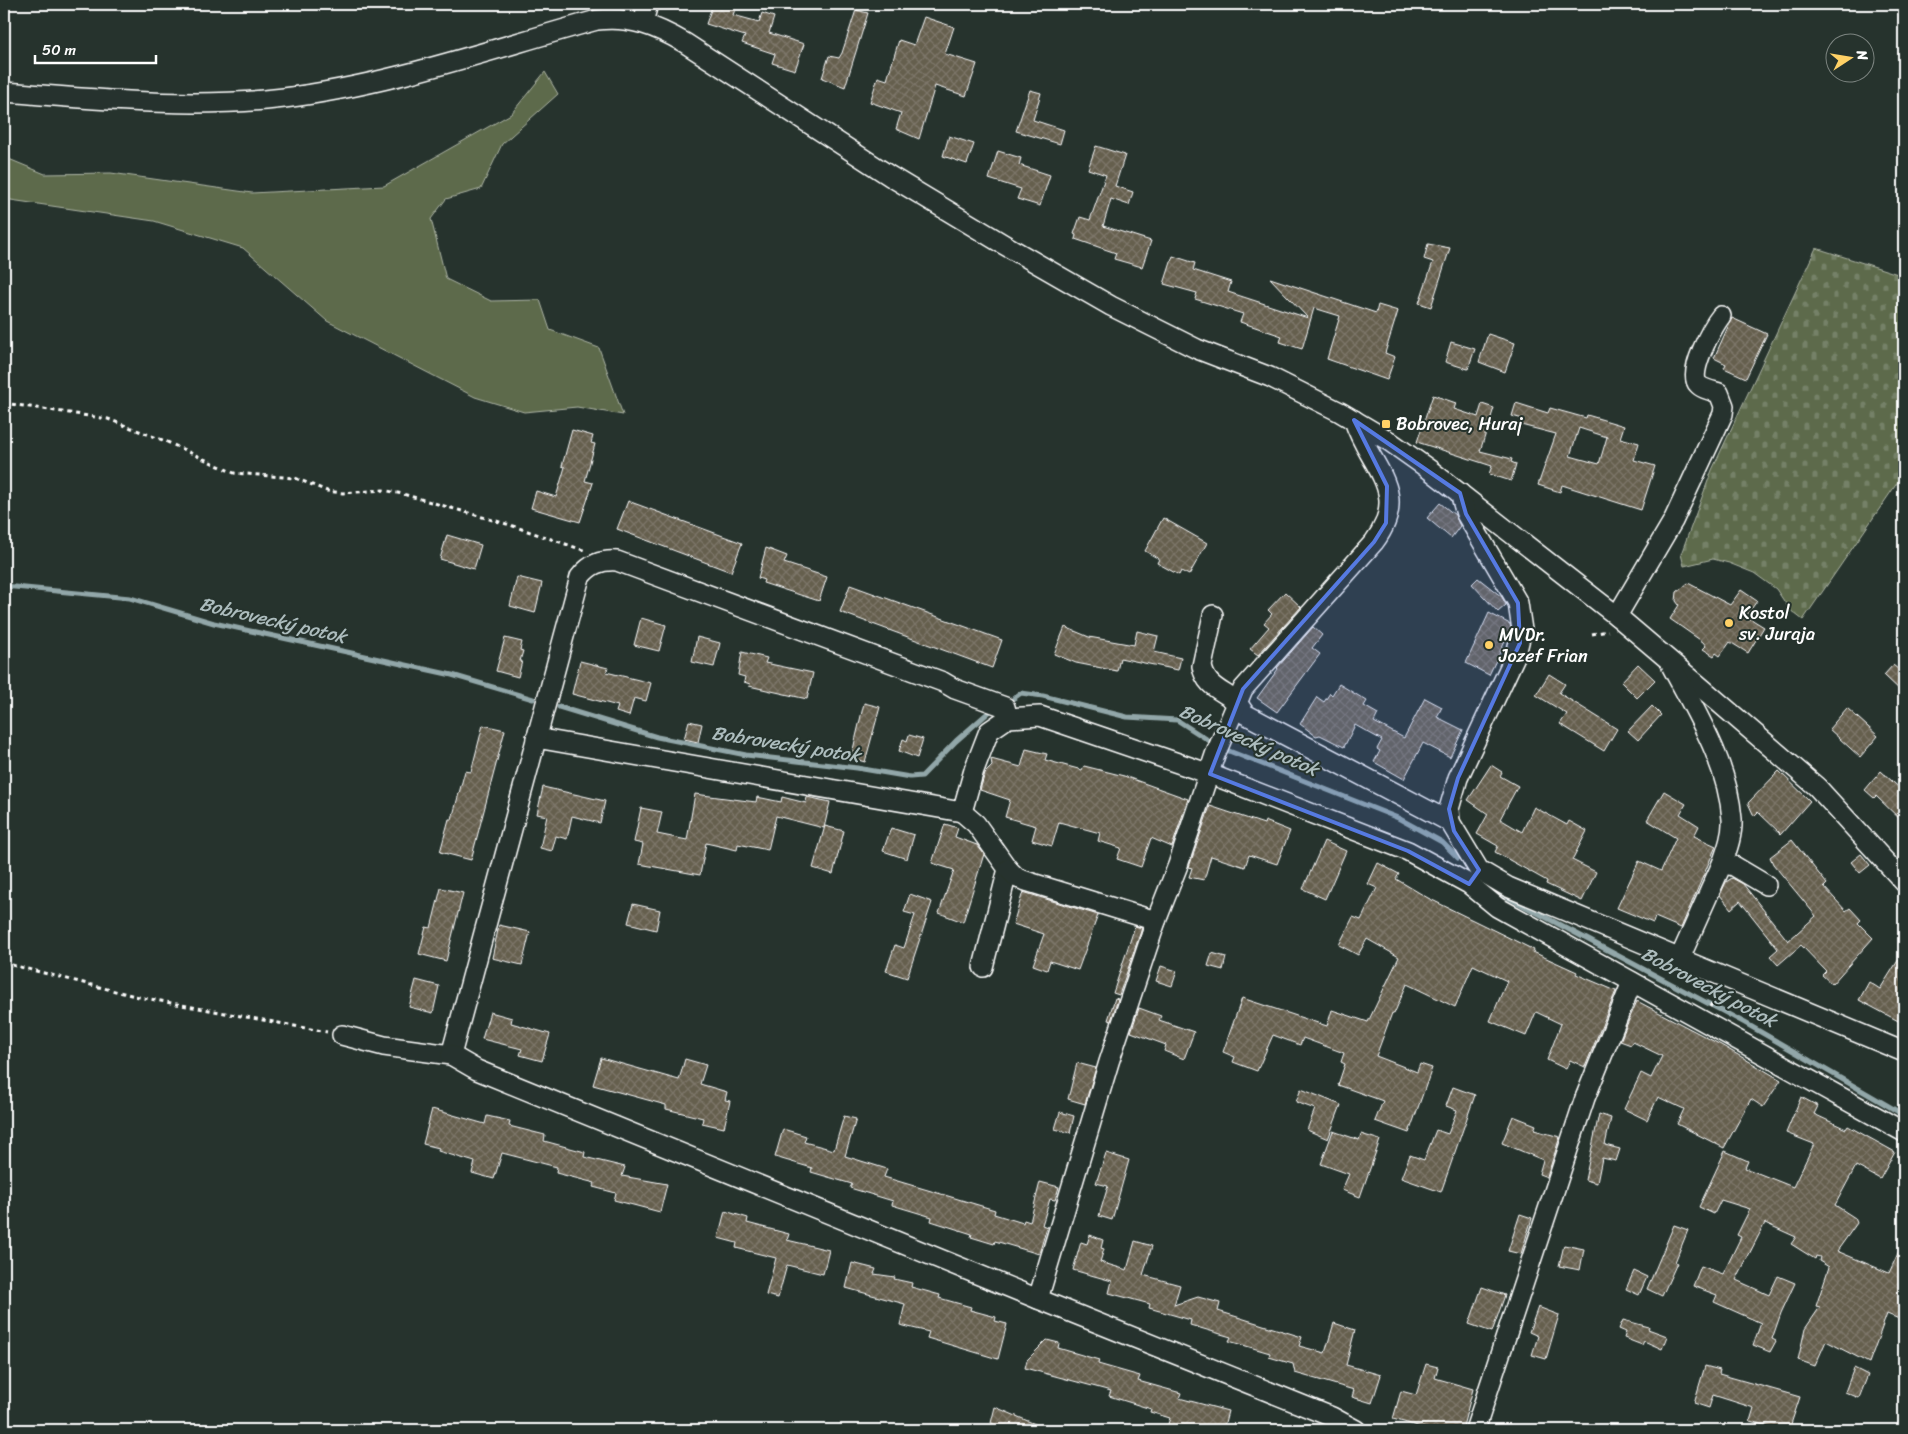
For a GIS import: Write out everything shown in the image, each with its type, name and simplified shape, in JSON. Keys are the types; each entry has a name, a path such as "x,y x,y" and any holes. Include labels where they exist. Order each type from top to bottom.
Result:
{"street":[{"path":"643,22 648,4"},
{"path":"4,92 155,102 227,103 284,98 369,83 597,20 614,18 643,22 685,43 890,176 1111,306 1162,333 1270,378 1354,420 1390,441 1460,493 1614,623 1668,659 1816,786 1904,882"},
{"path":"1614,623 1673,521 1723,414 1724,406 1719,394 1698,384 1695,378 1695,371 1708,338 1722,316"},
{"path":"1038,1300 1109,1062 1156,921 1210,774 1215,755 1232,717 1236,701 1243,689 1374,542 1386,522 1390,505 1388,486 1377,463 1359,436 1354,420"},
{"path":"1460,493 1466,514 1518,603 1522,630 1516,654 1458,778 1448,809 1450,822 1474,877 1497,907 1904,1132"},
{"path":"451,1055 580,577 591,566 607,560 617,561 707,593 943,682 954,689 1005,708 1008,718"},
{"path":"1213,616 1202,666 1204,674 1224,696 1236,701 1245,714 1450,822"},
{"path":"1668,659 1704,727 1726,780 1732,820 1729,844 1722,864 1679,960"},
{"path":"962,812 974,770 989,731 1008,718 1040,716 1210,774 1474,877 1508,887 1679,960 1904,1052"},
{"path":"536,738 962,812 976,824 1008,869 1017,878 1156,921"},
{"path":"1722,864 1734,866 1766,885"},
{"path":"984,967 1008,869"},
{"path":"1475,1430 1585,1098 1632,982"},
{"path":"342,1035 384,1046 451,1055 477,1070 1038,1300 1329,1424 1356,1430"}],"path":[{"path":"4,403 108,419 165,441 234,473 295,478 327,491 383,490 425,500 579,548 607,560"},
{"path":"1592,634 1614,623"},
{"path":"4,963 139,997 342,1035"},
{"path":"1709,1008 1714,1000"}],"highlighted area":[{"path":"1354,420 1460,493 1466,514 1518,603 1520,643 1458,778 1449,809 1454,831 1479,870 1469,884 1408,851 1210,774 1243,689 1374,542 1386,523 1387,486"}],"green space":[{"path":"545,72 558,94 502,144 481,189 446,199 431,219 446,279 491,301 540,300 550,330 599,348 623,415 577,407 524,412 475,397 327,321 243,248 154,221 4,199 4,157 45,174 111,173 252,193 384,186 511,114"},
{"path":"1816,248 1904,276 1904,473 1803,620 1790,610 1776,589 1754,573 1713,559 1684,566 1681,554 1712,470"}],"building":[{"path":"713,4 737,4 733,15 759,22 762,13 774,17 769,33 804,44 795,70 772,63 775,54 742,43 745,36 706,24"},
{"path":"856,10 868,13 845,87 822,78 829,56 839,58 842,53"},
{"path":"924,17 954,27 945,54 977,64 966,96 935,86 919,139 896,129 901,113 870,102 878,77 887,80 899,40 914,45"},
{"path":"1030,90 1041,93 1033,120 1064,130 1060,144 1016,131"},
{"path":"949,136 974,144 967,164 943,156"},
{"path":"1096,146 1125,155 1115,186 1133,192 1129,205 1111,199 1103,226 1151,241 1142,267 1114,259 1116,253 1075,239 1076,235 1074,234 1080,217 1090,220 1106,175 1088,169"},
{"path":"998,151 1021,158 1019,165 1050,175 1040,206 1017,199 1021,189 989,179"},
{"path":"1428,244 1450,248 1431,307 1419,303 1433,262 1424,259"},
{"path":"1173,256 1195,263 1193,270 1231,282 1228,292 1308,318 1270,278 1376,313 1378,305 1398,311 1385,353 1395,357 1387,380 1327,359 1340,316 1314,308 1302,349 1280,342 1282,336 1240,322 1243,314 1195,299 1197,293 1164,284"},
{"path":"1732,318 1767,334 1746,378 1724,368 1726,364 1714,358"},
{"path":"1488,334 1515,343 1505,372 1479,362"},
{"path":"1451,342 1475,349 1468,369 1445,362"},
{"path":"1433,395 1456,403 1454,409 1478,417 1482,404 1494,408 1480,451 1512,459 1511,462 1516,464 1511,481 1489,474 1492,466 1417,442"},
{"path":"1516,403 1548,413 1550,408 1586,418 1587,415 1624,426 1620,438 1639,443 1634,460 1655,466 1641,510 1562,485 1560,492 1538,485 1556,434 1521,425 1523,419 1512,416","holes":["1579,428 1607,437 1599,464 1570,456"]},
{"path":"572,430 593,436 591,443 595,444 585,481 593,483 580,522 531,508 536,491 556,497 565,467 562,466"},
{"path":"628,501 742,543 731,572 617,529"},
{"path":"1440,503 1455,515 1460,526 1451,538 1427,518"},
{"path":"1163,518 1207,543 1189,575 1181,571 1179,575 1157,563 1159,559 1145,551"},
{"path":"447,535 481,545 474,569 440,559"},
{"path":"766,548 787,556 784,563 827,577 819,601 763,583 764,580 758,578"},
{"path":"517,577 542,583 535,613 510,606"},
{"path":"1478,578 1502,597 1506,605 1498,612 1472,584"},
{"name":"Kostol sv. Juraja","path":"1688,583 1730,605 1741,590 1757,601 1746,616 1764,627 1748,653 1730,642 1720,656 1716,653 1714,656 1703,649 1706,646 1703,642 1670,619 1679,605 1676,601 1677,592"},
{"path":"850,585 1002,640 992,668 840,612"},
{"path":"1285,592 1301,607 1258,655 1250,649 1269,627 1264,623 1272,614 1268,610"},
{"name":"MVDr. Jozef Frian","path":"1489,613 1510,624 1511,629 1489,675 1466,663"},
{"path":"641,618 666,625 659,651 634,645"},
{"path":"1065,627 1089,637 1134,645 1137,631 1158,636 1154,652 1181,658 1178,670 1120,658 1117,671 1076,663 1054,654"},
{"path":"1313,627 1322,635 1312,648 1320,654 1277,712 1257,698 1277,668"},
{"path":"697,637 720,643 714,667 692,662"},
{"path":"505,638 522,642 520,650 523,651 520,661 522,661 518,677 496,671"},
{"path":"742,652 767,658 765,663 813,673 807,699 749,686 750,684 744,682 745,677 738,675"},
{"path":"580,661 608,668 606,672 651,683 646,701 634,698 629,716 616,712 618,706 572,694"},
{"path":"1638,664 1655,680 1637,698 1621,682"},
{"path":"1893,665 1904,674 1904,694 1884,675"},
{"path":"1549,674 1565,684 1559,693 1617,729 1604,751 1560,724 1567,714 1536,695"},
{"path":"1339,684 1367,701 1364,706 1378,714 1374,722 1404,738 1425,698 1442,707 1437,717 1463,730 1450,757 1423,743 1404,779 1374,762 1380,751 1377,749 1382,740 1355,725 1344,747 1320,735 1316,736 1300,724 1317,697 1324,702 1330,693 1332,695"},
{"path":"864,703 880,707 865,762 851,758"},
{"path":"1652,706 1661,715 1638,740 1628,731"},
{"path":"1847,708 1878,736 1860,757 1829,729"},
{"path":"689,721 702,724 698,742 684,739"},
{"path":"483,725 505,730 471,860 440,852 449,819 452,819 465,771 471,772"},
{"path":"909,735 923,739 917,758 899,751 903,739 907,741"},
{"path":"1026,749 1047,754 1045,760 1082,770 1084,766 1124,776 1188,799 1172,847 1151,838 1141,867 1117,859 1121,848 1098,841 1100,833 1059,822 1052,846 1032,840 1036,826 1005,817 1010,800 980,790 985,773 992,766 991,759 1021,767"},
{"path":"1491,765 1502,772 1500,776 1518,786 1500,819 1522,832 1534,807 1567,825 1569,821 1587,831 1572,860 1596,872 1582,901 1546,884 1547,881 1495,852 1498,846 1477,834 1488,814 1468,800"},
{"path":"1779,771 1810,801 1781,834 1758,812 1754,816 1748,803"},
{"path":"1881,771 1904,792 1904,823 1876,796 1874,798 1865,790"},
{"path":"543,787 605,801 600,823 572,816 567,839 556,836 552,851 540,848 547,816 537,814"},
{"path":"1664,791 1686,804 1680,814 1699,826 1694,836 1716,846 1681,928 1655,917 1653,923 1617,908 1639,861 1661,871 1676,838 1647,820"},
{"path":"695,794 756,802 757,797 781,802 782,797 806,803 807,797 830,802 824,828 776,816 768,850 738,844 737,850 706,843 700,875 639,864 643,844 634,842 641,808 662,812 657,834 687,840"},
{"path":"1210,806 1264,824 1265,821 1290,831 1277,864 1249,855 1245,867 1211,856 1204,880 1189,877 1192,868 1189,867"},
{"path":"945,824 958,828 955,837 977,845 984,854 963,922 939,913 954,870 932,863"},
{"path":"825,826 844,831 833,874 813,868"},
{"path":"891,828 914,835 907,859 883,851"},
{"path":"1792,840 1827,884 1824,887 1846,911 1850,908 1861,920 1858,923 1873,938 1832,984 1822,975 1826,971 1801,945 1778,965 1770,956 1778,949 1740,901 1731,909 1720,895 1726,882 1732,878 1743,884 1788,941 1816,916 1773,864 1770,857"},
{"path":"1324,841 1346,851 1325,899 1303,889"},
{"path":"1861,854 1870,865 1860,873 1851,862"},
{"path":"1378,863 1399,874 1396,879 1428,898 1534,950 1533,952 1577,972 1576,974 1616,991 1585,1067 1570,1060 1566,1069 1547,1060 1561,1024 1536,1012 1526,1036 1490,1021 1507,981 1473,965 1455,1007 1407,984 1394,1014 1392,1013 1376,1056 1417,1072 1420,1064 1432,1068 1409,1133 1375,1121 1383,1101 1338,1085 1345,1064 1341,1062 1344,1053 1303,1038 1300,1045 1273,1035 1257,1071 1233,1062 1235,1057 1223,1052 1242,998 1327,1026 1332,1010 1368,1022 1399,957 1367,939 1358,955 1339,945 1353,917 1361,920 1377,888 1368,884"},
{"path":"441,888 463,893 446,961 419,954 426,927 431,928"},
{"path":"1023,892 1098,915 1078,970 1050,961 1047,970 1033,965 1044,934 1013,924"},
{"path":"910,894 932,902 907,978 886,971 895,945 904,948 915,915 904,912"},
{"path":"633,904 660,910 656,930 628,923"},
{"path":"499,925 530,932 522,965 492,958"},
{"path":"1135,926 1142,928 1119,995 1113,993"},
{"path":"1904,951 1904,1024 1859,1000 1869,982 1880,989"},
{"path":"1212,953 1226,957 1223,970 1208,966"},
{"path":"1161,966 1177,971 1172,986 1156,981"},
{"path":"416,980 439,986 433,1013 409,1007"},
{"path":"1115,998 1118,999 1111,1021 1108,1020"},
{"path":"1637,1001 1721,1045 1781,1080 1763,1107 1751,1099 1724,1148 1677,1124 1684,1109 1658,1097 1647,1120 1624,1109 1641,1073 1651,1078 1662,1056 1633,1042 1631,1045 1620,1041"},
{"path":"1139,1008 1161,1016 1159,1020 1194,1032 1184,1059 1164,1051 1166,1045 1131,1032"},
{"path":"490,1012 512,1018 511,1023 550,1034 542,1061 520,1055 522,1049 482,1039"},
{"path":"601,1058 679,1080 685,1059 706,1065 700,1084 727,1092 725,1100 730,1101 724,1128 702,1123 703,1118 666,1109 666,1105 593,1085"},
{"path":"1077,1063 1096,1068 1085,1104 1068,1099"},
{"path":"1453,1087 1475,1095 1441,1192 1401,1178 1410,1155 1424,1160 1436,1130 1448,1134 1457,1110 1446,1106"},
{"path":"1301,1089 1341,1105 1328,1139 1307,1130 1315,1109 1296,1102"},
{"path":"1801,1097 1818,1106 1814,1114 1846,1129 1848,1126 1895,1152 1880,1179 1856,1166 1835,1205 1855,1218 1857,1223 1837,1251 1889,1273 1904,1240 1904,1321 1887,1314 1869,1363 1826,1341 1815,1366 1798,1360 1805,1329 1820,1307 1816,1306 1829,1267 1819,1261 1820,1257 1816,1256 1815,1259 1791,1244 1796,1237 1765,1223 1736,1280 1769,1295 1778,1276 1795,1283 1781,1313 1772,1339 1776,1341 1770,1352 1753,1345 1761,1323 1714,1302 1717,1295 1693,1286 1701,1266 1723,1274 1741,1237 1737,1235 1750,1209 1721,1200 1714,1214 1699,1207 1725,1151 1748,1161 1745,1168 1793,1187 1814,1144 1786,1133"},
{"path":"432,1109 485,1124 487,1116 510,1121 509,1126 545,1135 544,1141 585,1152 584,1157 625,1167 622,1176 667,1184 660,1212 614,1200 616,1193 593,1187 595,1183 556,1173 557,1167 502,1153 494,1179 472,1173 475,1162 438,1151 439,1148 423,1144"},
{"path":"1060,1112 1074,1116 1070,1133 1055,1129"},
{"path":"1599,1114 1611,1118 1605,1145 1620,1149 1616,1161 1602,1158 1597,1183 1585,1180"},
{"path":"844,1116 856,1119 845,1156 887,1169 884,1177 995,1210 994,1214 1023,1223 1024,1220 1030,1222 1040,1182 1059,1187 1055,1200 1050,1199 1042,1225 1047,1227 1039,1254 995,1241 994,1244 971,1237 972,1234 931,1221 932,1217 892,1205 893,1201 850,1188 852,1184 811,1172 812,1168 775,1157 783,1129 806,1136 804,1142 834,1150"},
{"path":"1513,1116 1536,1125 1534,1130 1560,1137 1547,1177 1539,1174 1543,1160 1502,1143"},
{"path":"1333,1131 1359,1140 1361,1134 1380,1140 1360,1197 1342,1190 1349,1174 1321,1164"},
{"path":"1106,1153 1129,1160 1112,1220 1099,1216 1108,1186 1096,1183"},
{"path":"725,1211 748,1218 747,1223 789,1234 787,1240 829,1250 823,1274 787,1265 778,1298 766,1295 776,1258 736,1248 737,1243 718,1238"},
{"path":"1520,1214 1532,1218 1521,1254 1508,1251"},
{"path":"1674,1225 1688,1230 1675,1262 1677,1263 1662,1296 1647,1289"},
{"path":"1090,1235 1103,1240 1101,1248 1104,1249 1100,1262 1127,1270 1135,1241 1152,1246 1143,1275 1180,1285 1174,1305 1198,1297 1220,1303 1218,1311 1302,1337 1299,1346 1325,1353 1334,1323 1355,1330 1346,1365 1381,1375 1372,1403 1352,1397 1354,1390 1295,1373 1293,1364 1269,1357 1270,1353 1229,1341 1231,1337 1190,1325 1191,1320 1149,1308 1150,1304 1109,1293 1112,1281 1073,1270 1081,1242 1087,1244"},
{"path":"1564,1245 1584,1249 1580,1270 1559,1266"},
{"path":"852,1263 876,1269 874,1274 895,1277 894,1279 912,1283 911,1287 940,1295 939,1298 971,1307 970,1310 996,1317 995,1321 1007,1324 998,1359 927,1338 929,1332 900,1325 905,1304 846,1288"},
{"path":"1634,1271 1647,1277 1639,1295 1626,1289"},
{"path":"1482,1287 1505,1295 1492,1332 1469,1324"},
{"path":"1538,1307 1559,1315 1546,1359 1532,1355 1538,1336 1529,1332"},
{"path":"1623,1320 1649,1327 1648,1329 1667,1336 1662,1349 1644,1341 1642,1345 1624,1338 1626,1332 1619,1329"},
{"path":"1047,1340 1059,1343 1058,1348 1099,1360 1098,1364 1140,1376 1138,1381 1181,1393 1179,1398 1228,1411 1223,1430 1166,1430 1170,1418 1150,1412 1151,1409 1109,1396 1111,1391 1025,1368 1027,1360"},
{"path":"1426,1364 1438,1367 1435,1378 1473,1389 1462,1430 1432,1430 1393,1419 1401,1391 1416,1395"},
{"path":"1705,1366 1720,1370 1719,1374 1800,1397 1789,1430 1781,1430 1750,1421 1754,1408 1713,1395 1709,1408 1694,1403"},
{"path":"1854,1368 1868,1375 1859,1398 1845,1392"},
{"path":"995,1407 1049,1430 1007,1430 991,1423"}],"waterway":[{"name":"Bobrovecký potok","path":"4,586 130,598 214,623 452,675 533,699"},
{"name":"Bobrovecký potok","path":"1014,698 1021,693 1043,696 1127,717 1177,720 1219,747 1398,818 1442,842 1458,858"},
{"name":"Bobrovecký potok","path":"559,707 657,737 746,755 857,768 910,777 922,776 956,741 989,712"},
{"name":"Bobrovecký potok","path":"1496,891 1745,1023 1904,1115"}],"place":[{"name":"Bobrovec, Huraj","path":"1386,424"},
{"name":"Kostol sv. Juraja","path":"1729,623"},
{"name":"MVDr. Jozef Frian","path":"1489,645"}]}
